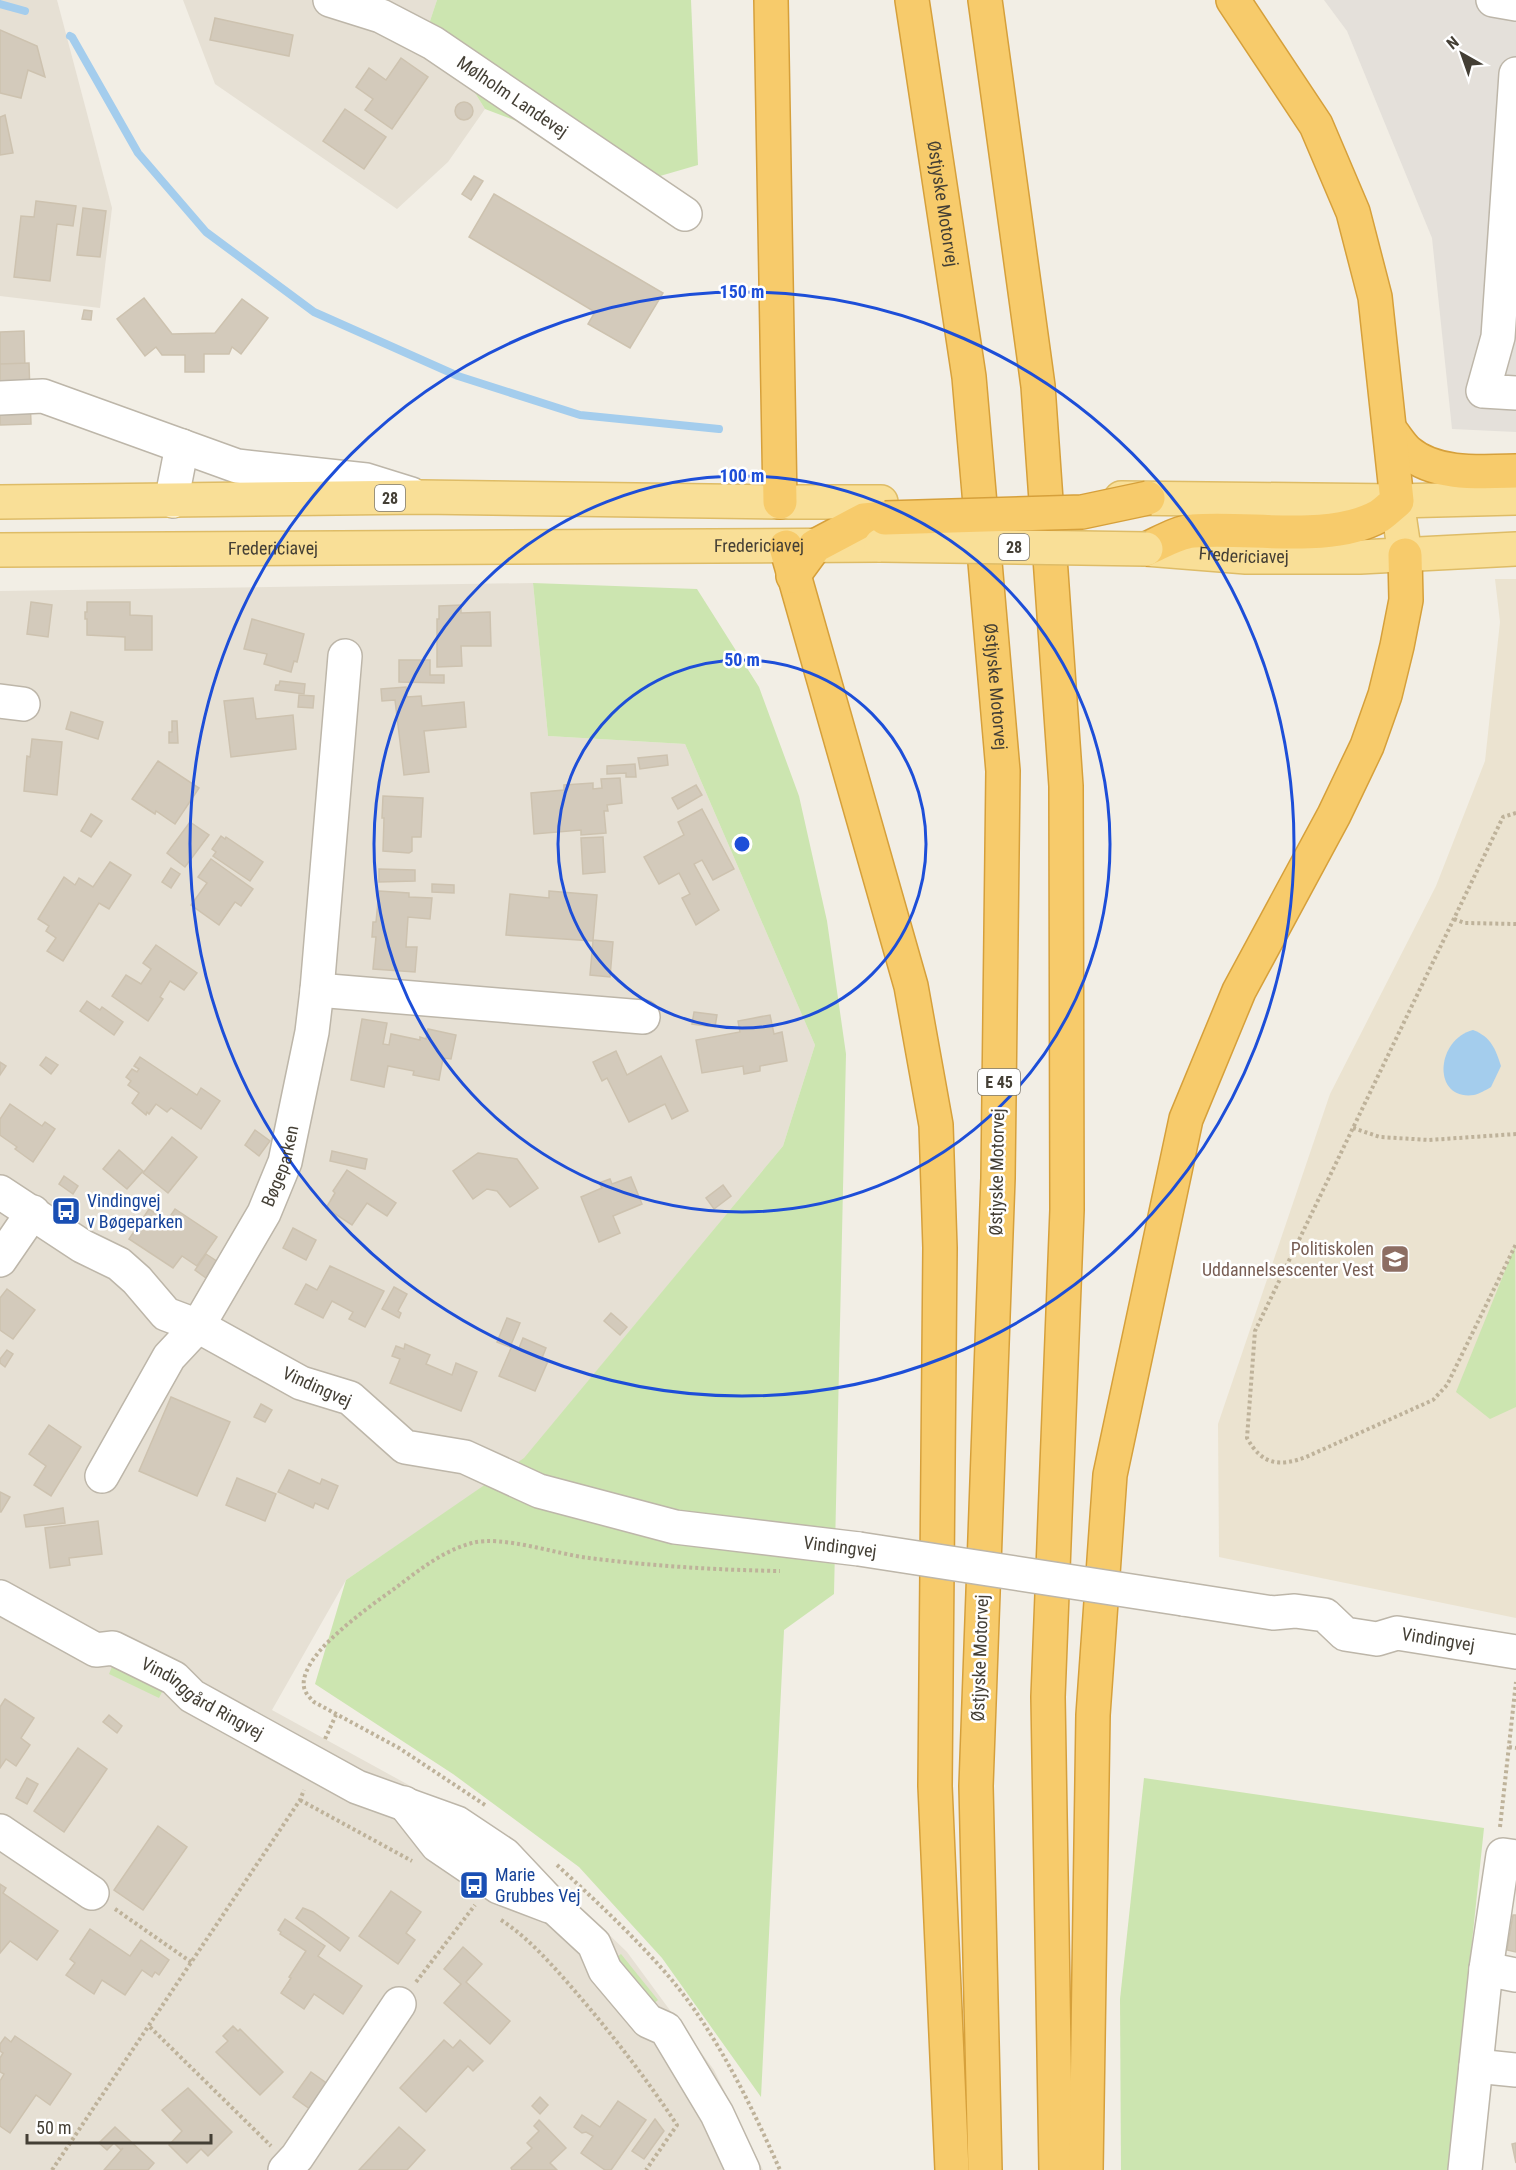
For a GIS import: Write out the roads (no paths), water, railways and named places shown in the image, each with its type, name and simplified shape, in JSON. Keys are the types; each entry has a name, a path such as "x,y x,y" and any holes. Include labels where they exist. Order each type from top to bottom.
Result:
{"highway":[{"path":"771,0 781,449 780,502"},
{"name":"Østjyske Motorvej","path":"912,0 969,377 1003,771 998,1178 976,1786 985,2170"},
{"path":"985,0 1038,386 1066,786 1067,1210 1047,1697 1056,2170"},
{"path":"1146,549 1191,531 1272,532 1352,526 1379,516 1396,501 1375,297 1353,212 1316,125 1233,0"},
{"path":"1390,430 1407,451 1425,462 1450,469 1516,471"},
{"path":"952,2170 935,1786 940,1248 936,1125 911,986 798,556 864,520 882,522 1082,512 1148,498"},
{"path":"1086,2170 1093,1715 1110,1476 1186,1119 1239,991 1334,815 1367,746 1385,695 1397,646 1406,600 1405,555"}],"main road":[{"name":"Fredericiavej","path":"0,502 421,497 780,502 882,522 1246,557 1360,557 1516,549"},
{"path":"1148,498 1396,501 1516,498"},
{"path":"1396,501 1405,555"},
{"path":"780,502 798,556"},
{"name":"Fredericiavej","path":"0,550 798,556"}],"street":[{"name":"Mølholm Landevej","path":"330,0 381,16 433,43 685,214"},
{"path":"1493,0 1516,4"},
{"path":"1516,74 1498,337 1483,391 1516,393"},
{"path":"0,398 43,396 237,466 366,480 421,497"},
{"path":"173,501 182,446"},
{"name":"Bøgeparken","path":"198,1326 264,1213 285,1162 309,1043 317,990 345,656"},
{"path":"317,990 643,1017"},
{"name":"Vindingvej","path":"0,1192 82,1246 119,1264 137,1280 166,1314 198,1326 301,1383 350,1398 405,1447 465,1457 539,1491 675,1527 860,1549 1273,1613 1295,1611 1325,1615 1345,1634 1377,1639 1397,1633 1516,1652"},
{"path":"0,1260 33,1212"},
{"path":"102,1476 169,1358 198,1326"},
{"name":"Vindinggård Ringvej","path":"4,1608 96,1650 113,1648 174,1678 192,1696 357,1787 457,1822 505,1855 554,1908 594,1944 605,1970 648,2021 666,2030 717,2114 743,2170"},
{"path":"0,1831 92,1893"},
{"path":"1465,2170 1476,2066 1501,1972 1510,1856"},
{"path":"296,2165 399,2004"},
{"path":"1476,2066 1516,2070"}],"water":[{"path":"1473,1030 1492,1044 1501,1066 1491,1087 1474,1095 1460,1094 1451,1089 1445,1080 1446,1057 1451,1045 1460,1036"}],"waterway":[{"path":"0,4 25,11"},
{"path":"70,36 138,153 206,232 314,312 458,376 580,415 719,429"}],"place":[{"name":"Vindingvej v Bøgeparken","path":"66,1211"},
{"name":"Politiskolen Uddannelsescenter Vest","path":"1395,1259"},
{"name":"Marie Grubbes Vej","path":"474,1885"}]}
